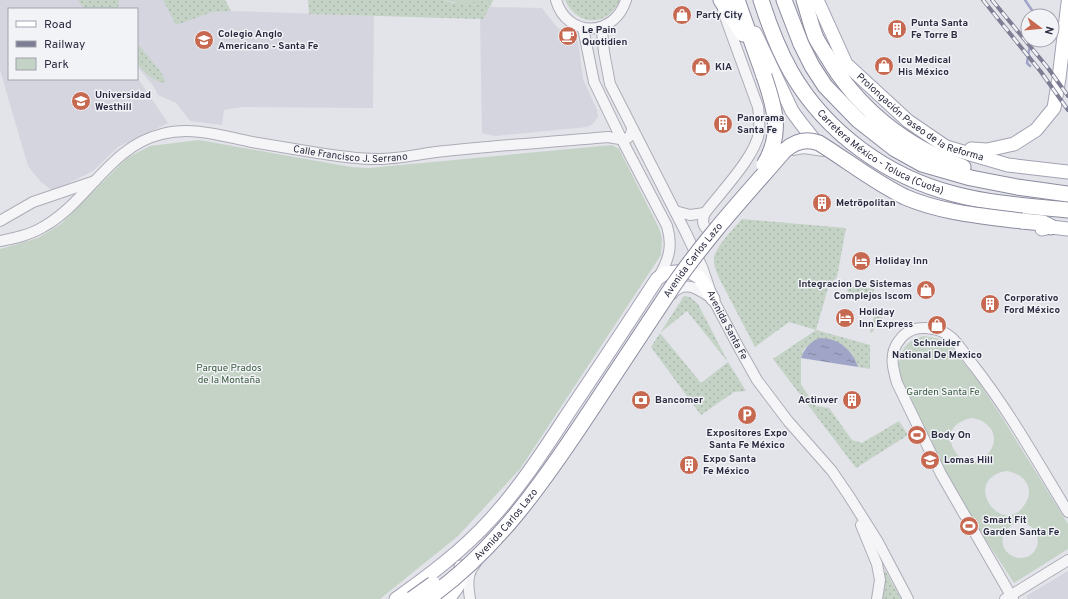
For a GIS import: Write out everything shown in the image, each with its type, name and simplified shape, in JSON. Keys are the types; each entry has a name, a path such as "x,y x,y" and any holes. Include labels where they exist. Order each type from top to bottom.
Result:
{"highway":[{"path":"720,0 758,58"},
{"path":"738,0 758,58"},
{"name":"Carretera México - Toluca (Cuota)","path":"761,0 775,40 802,89 830,122 857,147 888,167 937,189 982,200 1068,210"},
{"name":"Carretera México - Toluca (Cuota)","path":"784,0 801,44 812,66 825,86 858,120 895,149 922,164 987,182 1068,194"},
{"path":"804,0 817,38 838,76 870,112 904,139 949,162 975,172 987,182"},
{"name":"Avenida Carlos Lazo","path":"412,599 431,585 477,544 529,485 666,280 701,236 754,179 764,166 771,154 775,140 776,126 772,98 758,58"},
{"name":"Avenida Carlos Lazo","path":"428,599 483,552 535,492 576,434 674,285 702,247 784,151 791,145 808,141 819,143 878,182 905,197 924,204 958,212 1043,223 1051,227"}],"main road":[{"path":"738,0 792,111 824,151 872,186 904,202 928,211 952,217 1041,229 1051,227 1068,229"},
{"name":"Prolongación Paseo de la Reforma","path":"817,0 846,64 908,121 946,147 1008,165 1068,172"},
{"path":"946,147 987,150 1014,144 1036,130 1054,108 1068,3"},
{"path":"657,279 665,274 687,271 699,277 713,299"},
{"name":"Avenida Carlos Lazo","path":"396,599 455,554 490,520 514,492 657,279"},
{"path":"538,494 540,455"},
{"path":"447,599 455,590 461,576 460,565 455,554"}],"street":[{"path":"556,0 560,11 572,23 583,28 592,29 606,25 615,19 623,9 626,0"},
{"name":"Avenida Carlos Lazo","path":"705,213 745,162 755,145 759,133 760,119 758,107 720,0"},
{"name":"Avenida Santa Fe","path":"606,25 602,31 610,84 702,267 713,299 757,380 793,427 832,471 878,542 908,599"},
{"path":"583,28 594,82 622,140 630,136 632,133 632,128"},
{"name":"Calle Francisco J. Serrano","path":"0,241 24,236 43,228 80,198 114,160 142,140 162,133 185,131 216,134 251,142 344,157 379,159 445,151 608,137 622,140"},
{"name":"Avenida Carlos Lazo","path":"622,140 667,226 670,236 670,248 665,268 657,279"},
{"name":"Avenida Carlos Lazo","path":"702,267 702,256 712,238 784,154 791,150 804,148 824,151"},
{"path":"0,221 33,202 97,180"},
{"path":"675,211 690,215 705,213 703,222 706,229 714,231 720,229"},
{"name":"Avenida Carlos Lazo","path":"470,599 467,581 473,566 511,527 538,494 574,443 672,293 677,288 689,286 698,289 713,299"},
{"path":"1068,512 1009,415 952,338 932,328 918,328 904,334 896,346 892,356 897,383 941,474 1010,598 1068,560"},
{"path":"849,496 878,564 880,580 877,599"}],"shaded area":[{"path":"0,0 225,0 231,11 374,16 373,108 242,107 224,110 222,125 190,121 176,103 158,95 154,87 138,67 138,8 8,8 8,80 138,80 138,78 168,123 118,147 93,171 53,191 40,181 28,166 0,70"},
{"path":"490,7 542,8 555,25 566,35 578,41 583,79 597,110 598,117 593,124 587,127 495,136 482,133 480,19 483,19"},
{"path":"1068,571 1068,599 1028,599 1026,596"}],"green space":[{"path":"78,0 119,0 118,8 83,8"},
{"path":"163,0 225,0 231,11 212,12 176,25"},
{"path":"308,0 444,0 452,3 483,0 490,7 483,19 309,14"},
{"path":"444,0 483,0 463,3"},
{"path":"483,0 493,0 490,7"},
{"path":"565,0 620,0 615,9 608,15 600,19 592,20 585,19 577,15 570,9"},
{"path":"138,44 161,72 166,83 157,81 138,65"},
{"name":"Parque Prados de la Montaña","path":"199,140 351,167 369,168 612,145 619,149 659,228 662,238 661,255 520,469 458,536 380,599 0,599 0,249 38,238 61,224 127,158 150,146"},
{"path":"742,219 846,228 837,277 828,288 816,330 789,322 755,347 719,278 714,263 717,250"},
{"path":"849,286 874,289 872,298 848,292 847,289"},
{"path":"684,296 690,297 698,304 728,362 687,311 660,333"},
{"path":"875,312 880,313 883,319 876,324 872,333 870,332"},
{"path":"816,330 870,345 870,369 858,367 851,353 842,346 815,340 804,349 801,358 801,385 816,406 829,408 852,440 862,443 899,421 908,435 856,468 773,359"},
{"path":"660,333 701,383 728,362 746,391 734,392 701,415 651,347"},
{"name":"Garden Santa Fe","path":"924,336 941,339 948,343 978,381 1068,524 1068,549 1014,583 978,528 941,465 900,382 899,366 902,353 909,343","holes":["972,418 978,419 988,425 994,439 990,451 981,460 971,462 962,458 955,451 951,442 951,432 958,423","1006,471 1012,472 1026,482 1029,492 1028,498 1025,504 1016,513 1006,515 997,512 990,504 986,495 986,485 992,476","1015,523 1025,524 1032,527 1038,540 1034,553 1028,557 1020,558 1014,557 1006,551 1003,539 1008,528"]},
{"path":"885,570 901,599 882,599 885,588"}],"water":[{"path":"820,338 833,340 844,346 852,355 858,367 801,358 808,345"}],"waterway":[{"path":"1025,0 1030,8"},
{"path":"1030,48 1027,63 1030,66"}],"railway":[{"path":"983,0 1041,72 1068,110"},
{"path":"992,0 1048,68 1068,96"}],"place":[{"name":"Party City","path":"682,15"},
{"name":"Punta Santa Fe Torre B","path":"897,29"},
{"name":"Le Pain Quotidien","path":"568,36"},
{"name":"Colegio Anglo Americano - Santa Fe","path":"204,40"},
{"name":"Icu Medical His México","path":"884,66"},
{"name":"KIA","path":"701,67"},
{"name":"Universidad Westhill","path":"81,101"},
{"name":"Panorama Santa Fe","path":"723,124"},
{"name":"Metröpolitan","path":"822,203"},
{"name":"Holiday Inn","path":"861,261"},
{"name":"Integracion De Sistemas Complejos Iscom","path":"926,290"},
{"name":"Corporativo Ford México","path":"990,304"},
{"name":"Holiday Inn Express","path":"845,318"},
{"name":"Schneider National De Mexico","path":"937,325"},
{"name":"Bancomer","path":"641,400"},
{"name":"Actinver","path":"852,400"},
{"name":"Expositores Expo Santa Fe México","path":"747,415"},
{"name":"Body On","path":"917,435"},
{"name":"Lomas Hill","path":"930,460"},
{"name":"Expo Santa Fe México","path":"689,465"},
{"name":"Smart Fit Garden Santa Fe","path":"969,526"}]}
